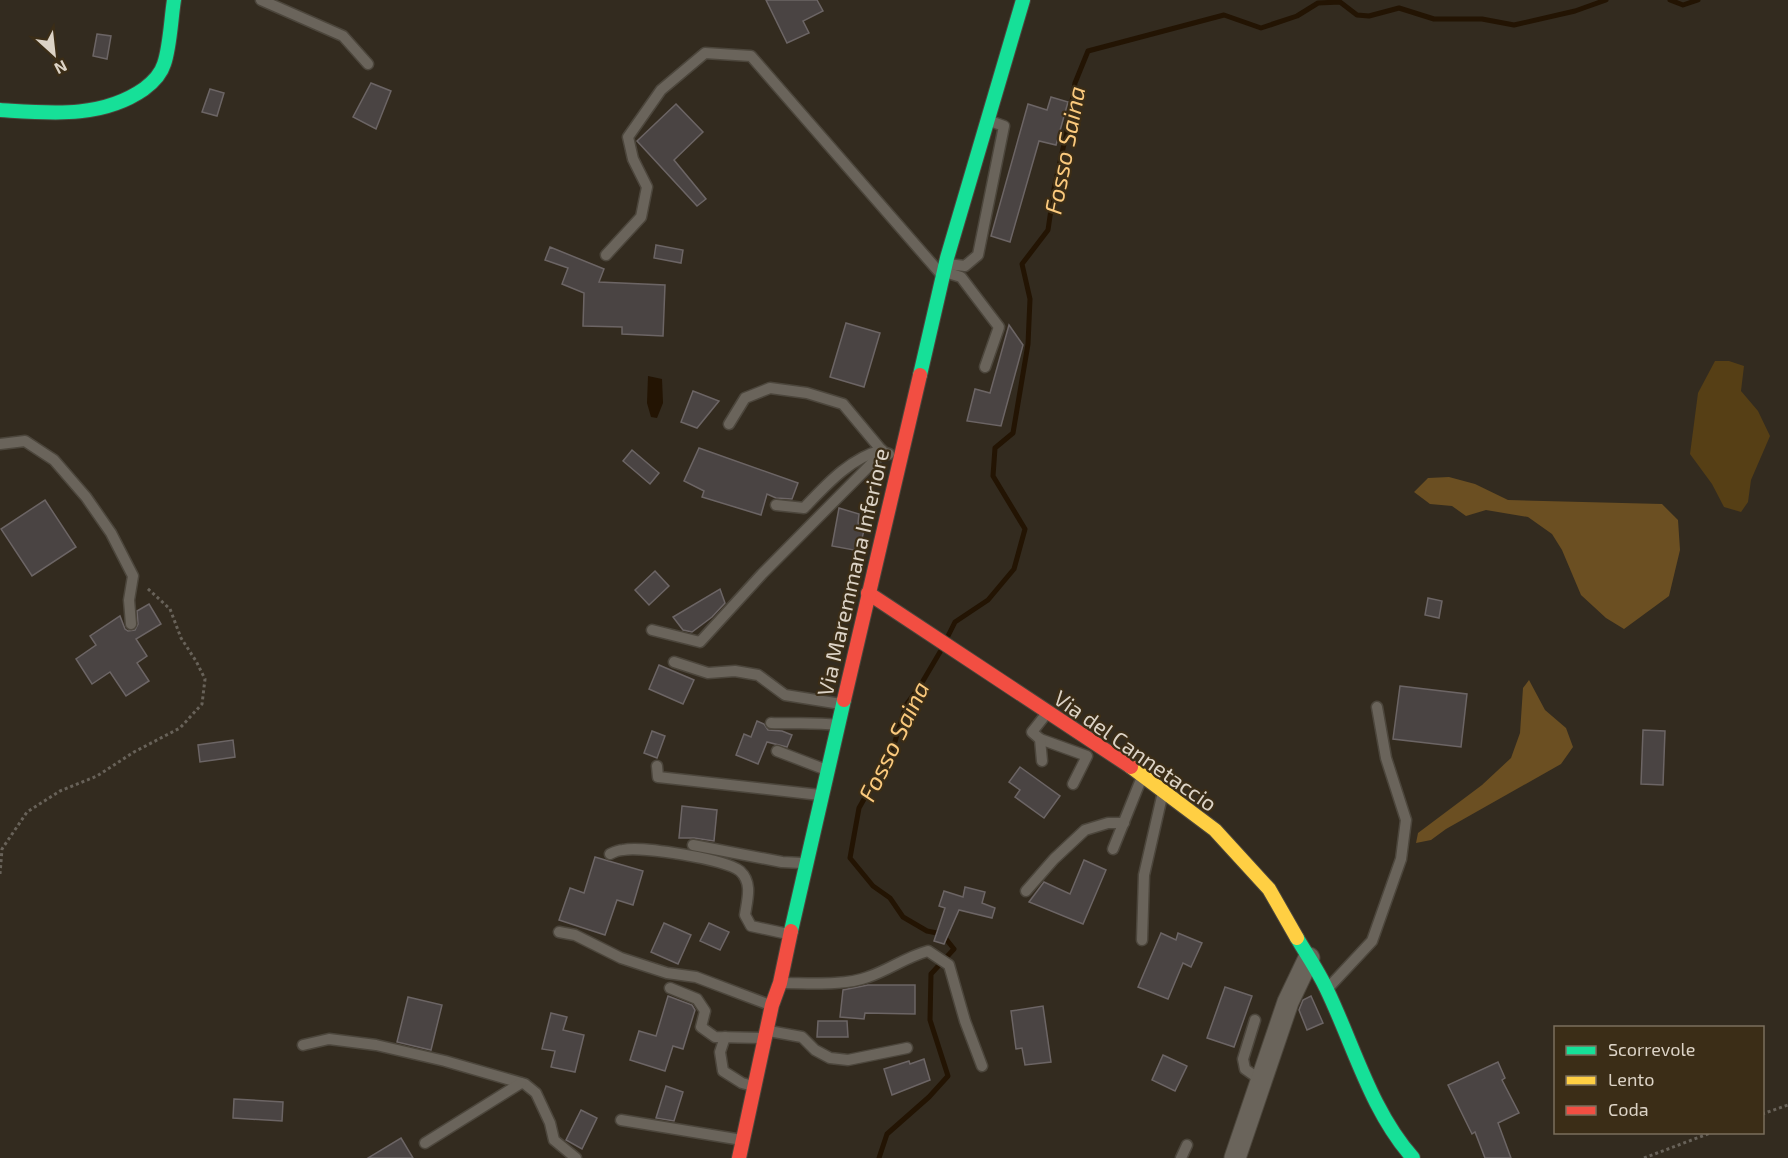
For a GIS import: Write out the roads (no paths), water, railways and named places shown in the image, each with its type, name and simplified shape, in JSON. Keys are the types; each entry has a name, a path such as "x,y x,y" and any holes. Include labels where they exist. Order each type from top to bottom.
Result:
{"main road":[{"path":"0,110 58,113 106,108 132,97 153,82 164,65 174,0"},
{"name":"Via Maremmana Inferiore","path":"739,1158 772,1005 780,983 805,863 944,271 1023,0"},
{"name":"Via del Cannetaccio","path":"868,592 1143,775 1215,830 1269,889 1327,989 1362,1073 1397,1140 1413,1158"}],"street":[{"path":"1235,1158 1288,1002 1309,958"}],"lane":[{"path":"261,0 343,36 368,64"},
{"path":"606,255 641,216 647,188 633,159 628,137 661,90 705,53 751,56 944,271 961,277 999,327 985,367"},
{"path":"944,271 966,266 978,255 1004,126 987,120"},
{"path":"729,424 745,398 770,388 807,393 843,404 883,451 900,459"},
{"path":"0,444 25,441 54,460 93,506 111,533 133,576 129,600 131,624"},
{"path":"776,505 804,508 834,477 871,453 883,451"},
{"path":"652,630 700,642 762,574 883,451"},
{"path":"674,662 708,673 735,671 758,675 785,695 843,704"},
{"path":"1327,989 1372,941 1401,859 1406,820 1386,758 1377,707"},
{"path":"1047,712 1032,732 1040,739 1087,756 1073,784"},
{"path":"771,723 817,722 839,725"},
{"path":"1040,739 1042,761"},
{"path":"777,751 828,771"},
{"path":"657,766 658,777 822,796"},
{"path":"1113,849 1143,775"},
{"path":"1142,940 1144,875 1163,790"},
{"path":"1026,891 1085,830 1108,823 1124,823"},
{"path":"693,845 782,862 805,863"},
{"path":"610,854 624,849 653,850 723,862 741,872 749,888 744,915 752,926 790,935"},
{"path":"559,932 575,935 621,958 667,973 696,977 772,1005"},
{"path":"780,983 846,981 866,978 914,955 928,951 949,965 981,1066"},
{"path":"670,988 697,999 705,1011 701,1028 715,1037 766,1034 802,1037 815,1050 830,1058 848,1060 907,1048"},
{"path":"1256,1020 1242,1059 1245,1069 1262,1081"},
{"path":"725,1037 720,1052 723,1071 742,1083 756,1087"},
{"path":"303,1045 329,1039 376,1045 445,1060 520,1083 536,1093 550,1123 554,1140 576,1158"},
{"path":"425,1143 520,1083"},
{"path":"621,1120 743,1140"},
{"path":"1181,1158 1187,1144"}],"waterway":[{"name":"Fosso Saina","path":"948,636 955,622 988,600 1014,569 1025,529 993,476 995,448 1013,433 1028,344 1030,299 1022,264 1048,230 1075,83 1088,51 1224,15 1261,28 1297,16 1318,3 1340,2 1357,15 1369,16 1399,8 1434,19 1482,19 1514,25 1575,11 1606,0"},
{"name":"Fosso Saina","path":"1670,0 1683,5 1698,0"},
{"name":"Fosso Saina","path":"879,1158 887,1134 929,1097 948,1076 930,1020 931,974 954,949 942,934 927,931 903,917 890,898 873,886 850,858 859,808 893,748 906,705 940,652"}]}
